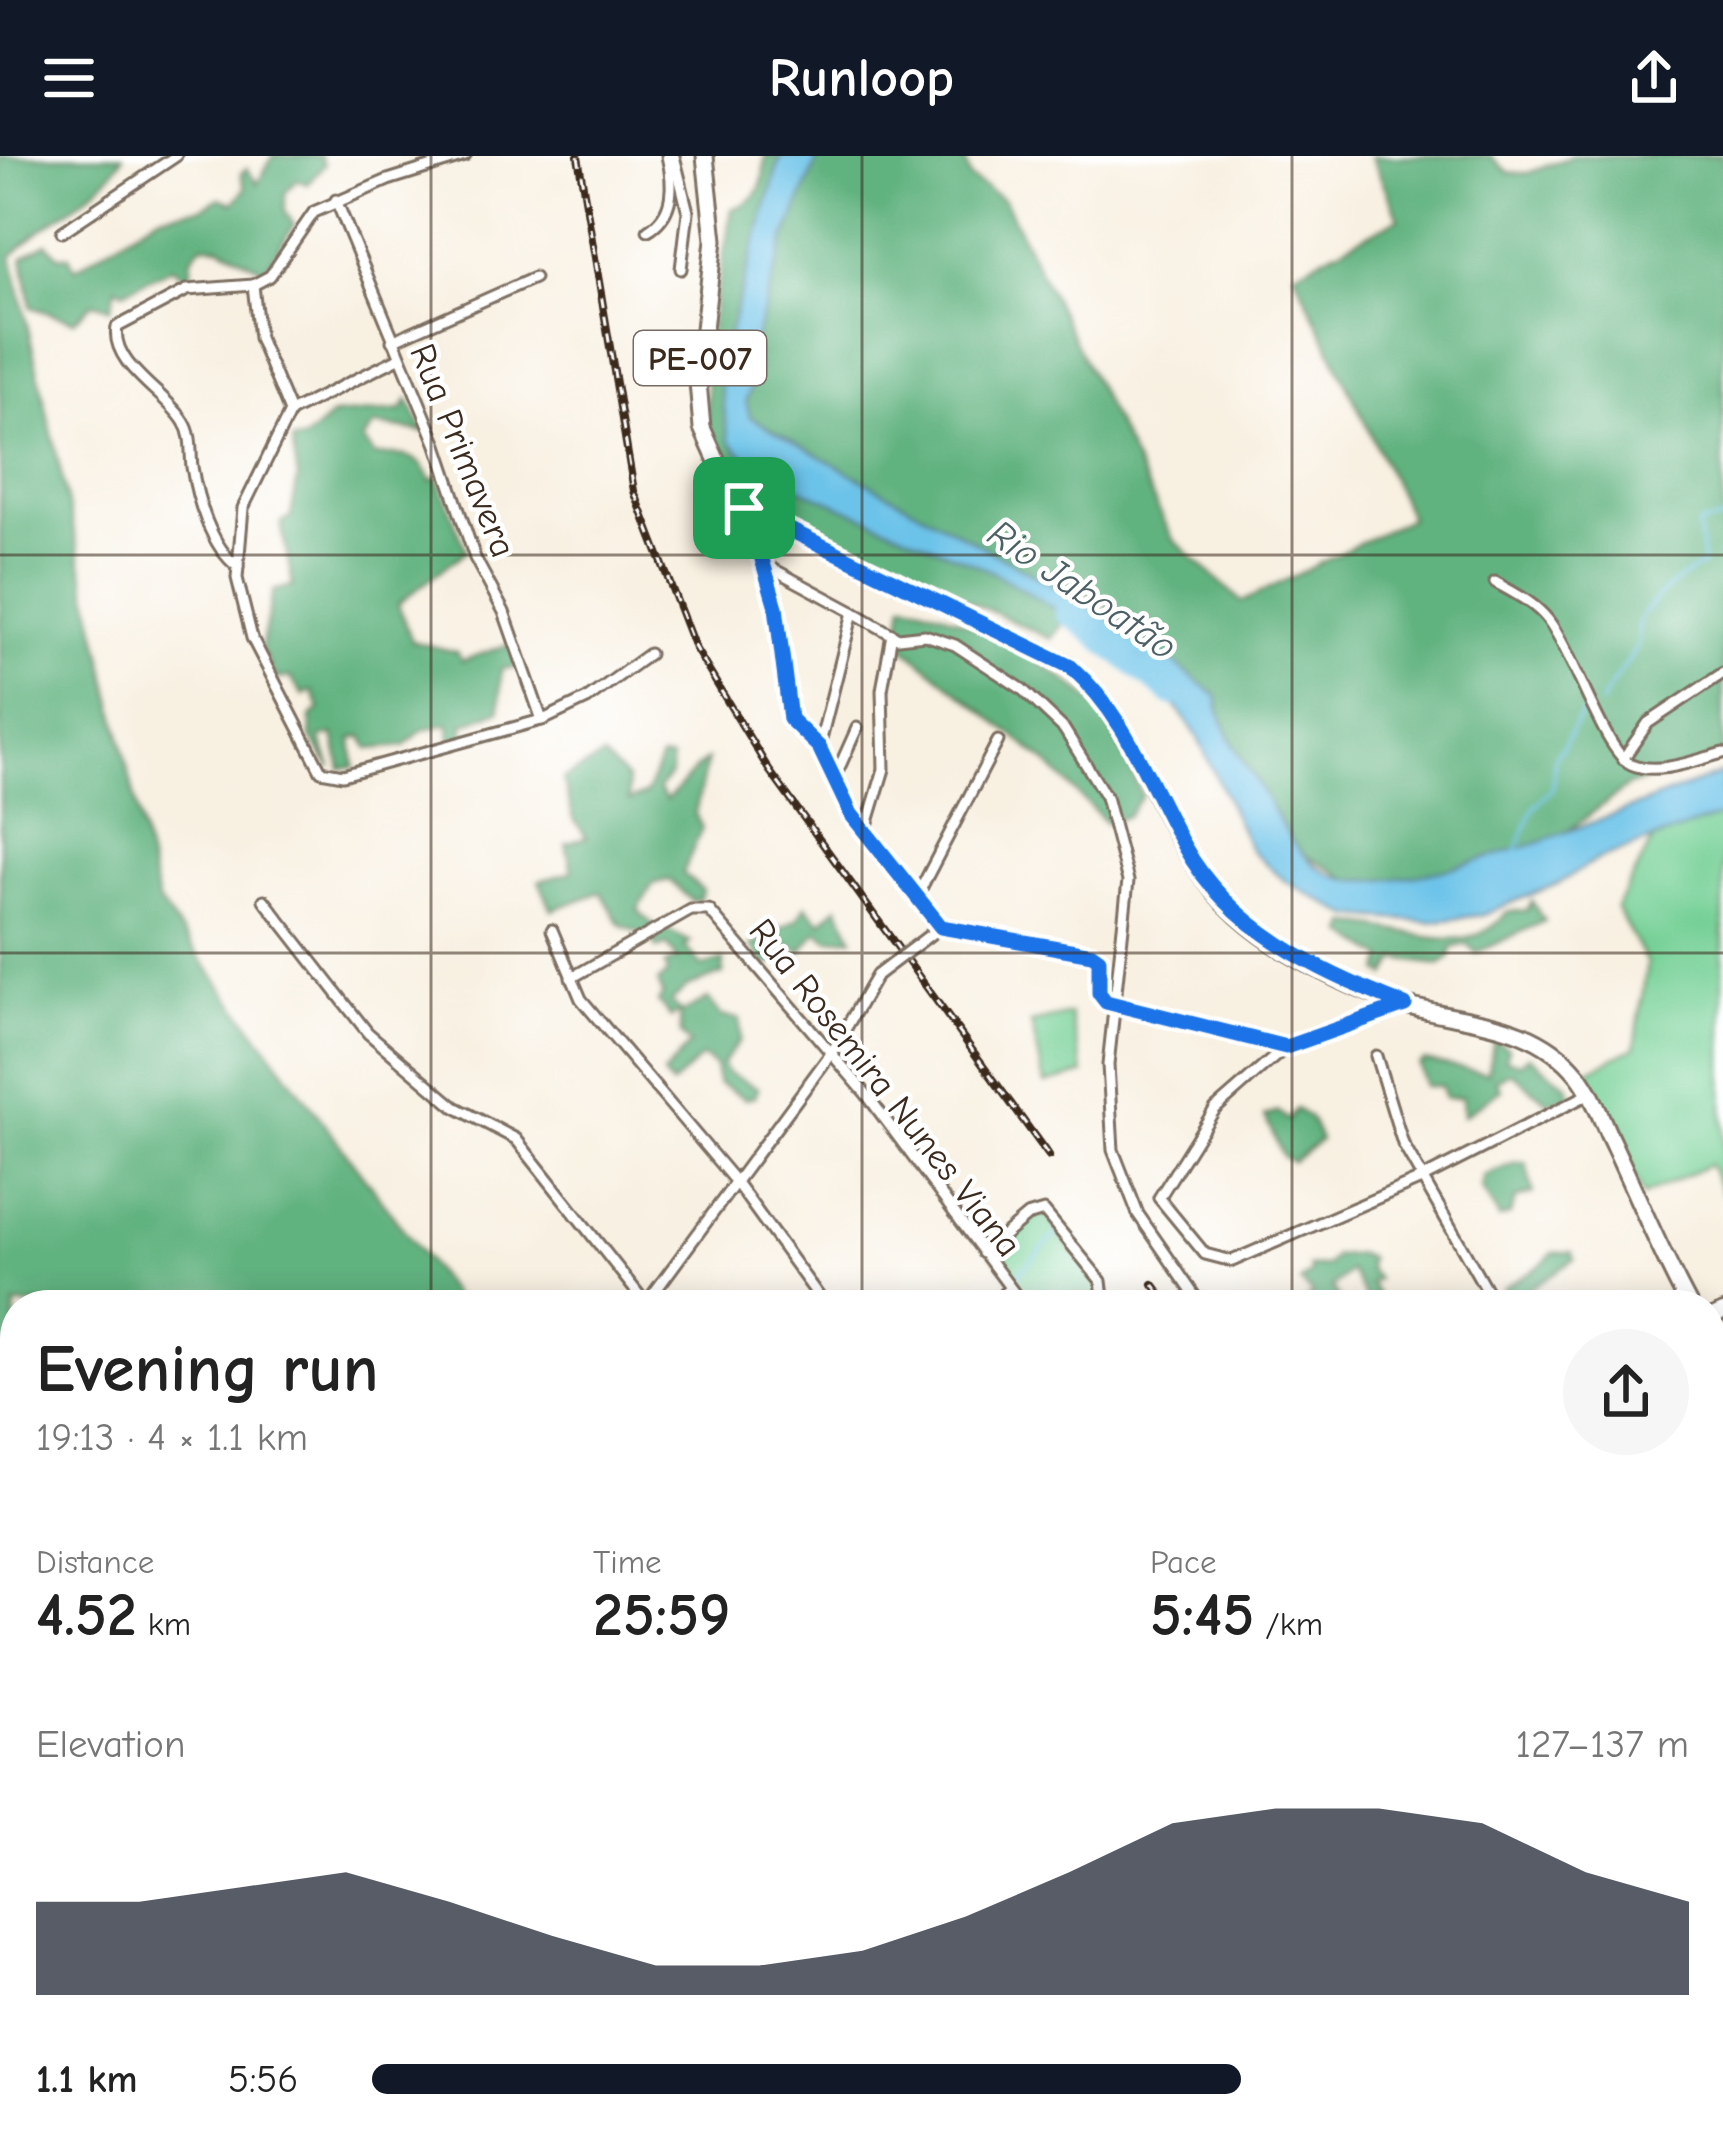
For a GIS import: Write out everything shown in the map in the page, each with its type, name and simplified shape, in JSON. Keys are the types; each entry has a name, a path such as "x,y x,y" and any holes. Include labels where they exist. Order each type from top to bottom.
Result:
{"main road":[{"name":"PE-007","path":"705,156 715,240 698,382 702,428 719,470 744,498 784,527 1071,667 1099,692 1125,729 1184,847 1239,917 1330,973 1405,1005 1516,1029 1562,1060 1589,1094 1676,1290"}],"street":[{"path":"62,232 176,156"},
{"path":"238,567 221,549 207,518 184,422 116,339 117,327 187,290 253,285 277,271 303,222 336,200 464,156"},
{"path":"648,230 662,221 669,206 670,156"},
{"path":"670,156 688,212 681,269"},
{"name":"Rua Primavera","path":"336,200 542,720"},
{"path":"392,341 534,278"},
{"path":"253,285 259,338 290,412"},
{"path":"399,358 290,412 244,504 238,567 252,638 321,771 334,776 542,720 587,699 649,654"},
{"path":"744,498 779,625 788,715 819,747 865,832 938,929"},
{"path":"764,564 901,639 939,638 998,671 1048,712 1087,763 1115,820 1128,881 1108,1065 1109,1121 1123,1181 1148,1231 1190,1290"},
{"path":"1495,582 1544,615 1577,664 1605,736 1623,759 1653,769 1723,753"},
{"path":"819,747 853,612"},
{"path":"865,832 884,769 882,690 892,634"},
{"path":"1623,759 1648,723 1723,673"},
{"path":"836,777 856,728"},
{"path":"917,896 998,741"},
{"path":"264,900 368,1033 455,1106 516,1139 634,1290"},
{"name":"Rua Rosemira Nunes Viana","path":"571,978 704,907 832,1052 1010,1288"},
{"path":"657,1290 832,1052 877,975 938,929 1097,956 1100,998 1116,1006 1286,1047"},
{"path":"552,930 581,999 735,1181 814,1290"},
{"path":"1405,1005 1286,1047 1215,1109 1159,1198 1167,1215 1205,1254 1226,1262 1421,1179 1589,1094"},
{"path":"1376,1055 1391,1116 1421,1179 1486,1290"},
{"path":"983,1253 1027,1216 1044,1211 1101,1282 1102,1290"},
{"path":"1148,1231 1167,1215"}],"green space":[{"path":"0,156 123,156 100,185 12,257 158,901 449,1290 0,1290"},
{"path":"273,156 320,156 324,165 308,184 297,180 285,193 285,211 294,225 264,270 220,246 202,245 191,258 191,274 185,277 173,267 124,291 116,287 111,308 92,303 74,321 31,307 23,257 47,243 58,256 69,256 75,269 159,215 201,208 220,198 233,203 245,189 241,173 247,168 257,184"},
{"path":"765,156 964,156 970,178 1004,200 1173,539 1242,602 1410,518 1294,272 1399,218 1371,156 1490,156 1509,173 1528,173 1573,156 1723,156 1723,754 1628,786 1519,868 1371,891 1294,849 1217,716 1151,643 1089,592 1051,639 741,491 721,463 707,426 706,350 732,209 750,201 759,190"},
{"path":"408,399 424,432 375,425 363,440 375,456 409,457 431,480 438,478 466,551 398,604 412,641 457,652 462,661 509,644 517,667 501,669 500,710 463,725 465,737 453,745 448,724 422,730 405,746 369,749 363,736 352,739 355,767 341,769 334,735 320,737 331,768 311,738 311,717 320,709 312,691 303,695 290,677 276,679 261,648 273,591 293,586 281,523 291,516 298,478 292,441 304,440 333,415 402,410"},
{"path":"904,603 946,614 999,640 1087,697 1112,730 1142,795 1127,816 1106,823 1045,761 898,643"},
{"path":"603,757 627,779 629,801 646,794 661,758 671,759 671,774 658,789 666,800 707,760 695,814 702,828 683,873 702,890 700,898 692,901 669,880 653,884 638,910 655,927 644,935 620,924 601,892 552,910 539,881 572,872 566,844 587,837 574,820 563,779"},
{"path":"1723,793 1723,1194 1709,1165 1643,1196 1587,1071 1635,1047 1647,963 1616,908 1674,801"},
{"path":"1532,901 1544,921 1476,953 1467,944 1452,948 1450,958 1439,965 1397,959 1387,976 1380,972 1385,959 1346,934 1348,924 1431,938 1472,936 1507,912 1527,910"},
{"path":"806,906 821,922 838,906 853,938 828,939 817,931 801,952 789,944 777,962 767,965 751,946 797,919"},
{"path":"667,930 691,942 685,947 702,966 724,960 723,974 687,987 671,1002 681,1013 708,999 721,1016 740,1019 740,1040 722,1064 726,1072 758,1088 755,1096 746,1099 718,1083 715,1066 702,1057 671,1085 663,1075 690,1044 681,1035 679,1013 671,1018 658,1002 663,995 658,982 667,974 665,964 678,959 667,945 657,949 652,941"},
{"path":"1070,1014 1084,1074 1045,1084 1031,1023"},
{"path":"1494,1040 1508,1048 1506,1059 1520,1063 1529,1056 1567,1085 1571,1096 1549,1103 1511,1072 1496,1080 1501,1089 1463,1116 1462,1097 1444,1098 1441,1086 1425,1086 1419,1065 1424,1061 1487,1073"},
{"path":"1296,1109 1310,1118 1320,1140 1292,1162 1283,1157 1265,1116 1279,1112 1288,1120"},
{"path":"1526,1163 1533,1193 1516,1199 1510,1215 1499,1218 1481,1188 1484,1176"},
{"path":"1037,1214 1045,1214 1101,1290 1020,1290 990,1251"},
{"path":"1572,1252 1575,1259 1528,1290 1503,1290 1536,1268 1553,1253"},
{"path":"1335,1256 1369,1258 1368,1269 1377,1279 1370,1283 1375,1290 1361,1290 1350,1271 1333,1290 1309,1290 1300,1282 1311,1273 1309,1267 1327,1266"}],"water":[{"name":"Rio Jaboatão","path":"781,156 819,156 785,239 755,340 758,369 746,401 750,417 1131,629 1217,696 1229,735 1277,818 1302,852 1323,870 1370,881 1470,863 1723,773 1723,815 1598,859 1558,884 1481,915 1430,922 1350,916 1285,881 1250,849 1196,734 1142,660 991,571 757,470 729,440 718,371"}],"waterway":[{"path":"1601,704 1636,648 1644,613 1678,580 1703,566 1698,525 1723,520"},
{"name":"Rio Jaboatão","path":"1065,612 1172,696"},
{"path":"1517,850 1533,809 1552,789 1555,756 1587,708"},
{"path":"1014,1278 1057,1233"}],"railway":[{"path":"578,156 634,491 695,648 769,770 1049,1156"},
{"path":"1153,1284 1158,1290"}],"route":[{"path":"744,498 784,527 924,591 1071,667 1099,692 1125,729 1184,847 1210,887 1239,917 1343,980 1405,1005 1286,1047 1106,1002 1099,993 1099,959 1092,954 941,927 851,814 819,747 790,719 776,607 744,508 744,498"}]}
